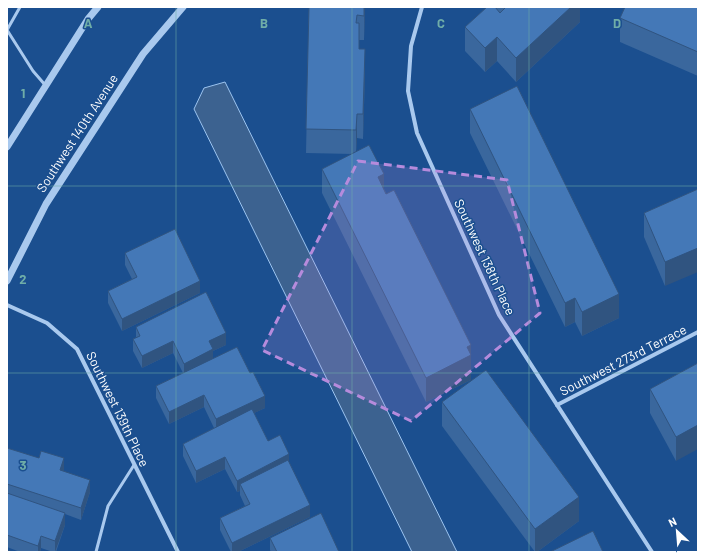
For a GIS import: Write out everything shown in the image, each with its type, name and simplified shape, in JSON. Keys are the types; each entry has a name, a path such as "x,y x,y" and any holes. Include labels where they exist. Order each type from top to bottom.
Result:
{"street":[{"path":"7,147 88,19 98,7"},
{"name":"Southwest 140th Avenue","path":"7,281 46,204 143,54 183,7"},
{"name":"Southwest 138th Place","path":"422,7 411,46 408,91 418,133 498,315 652,552"},
{"name":"Southwest 139th Place","path":"7,304 47,323 77,349 178,552"},
{"name":"Southwest 273rd Terrace","path":"557,405 698,332"}],"lane":[{"path":"20,7 7,30 33,71 46,86"},
{"path":"96,552 108,506 134,465"}],"highlighted area":[{"path":"358,161 507,180 540,313 411,421 262,350"}],"water":[{"path":"225,82 457,552 412,552 194,109 204,88"}],"building":[{"path":"309,7 364,7 364,16 357,15 356,23 359,23 359,49 365,49 363,114 357,114 356,130 306,129"},
{"path":"487,7 495,7 500,13 506,7 571,7 516,58 497,37 485,48 465,27"},
{"path":"625,7 698,7 698,52 620,18"},
{"path":"517,86 619,294 582,312 575,298 565,303 470,109"},
{"path":"369,145 384,174 378,177 386,194 394,190 471,345 467,347 471,355 426,378 322,169"},
{"path":"698,189 698,248 665,262 644,213"},
{"path":"175,229 200,281 122,319 108,291 137,277 125,253"},
{"path":"206,292 226,333 209,341 213,349 184,364 173,341 142,356 133,339 140,336 136,327"},
{"path":"237,347 250,373 253,372 265,396 216,419 204,395 169,412 156,386"},
{"path":"698,363 698,425 676,437 650,389"},
{"path":"486,370 579,497 535,529 442,402"},
{"path":"252,409 268,441 280,435 289,454 237,481 225,457 196,471 183,444"},
{"path":"7,448 39,458 41,451 64,458 60,470 90,480 81,508 7,484"},
{"path":"288,460 310,505 232,543 220,518 250,504 240,484"},
{"path":"7,493 65,513 55,541 41,536 38,546 7,535"},
{"path":"321,513 339,552 277,552 270,538"},
{"path":"593,531 603,552 550,552"}]}
